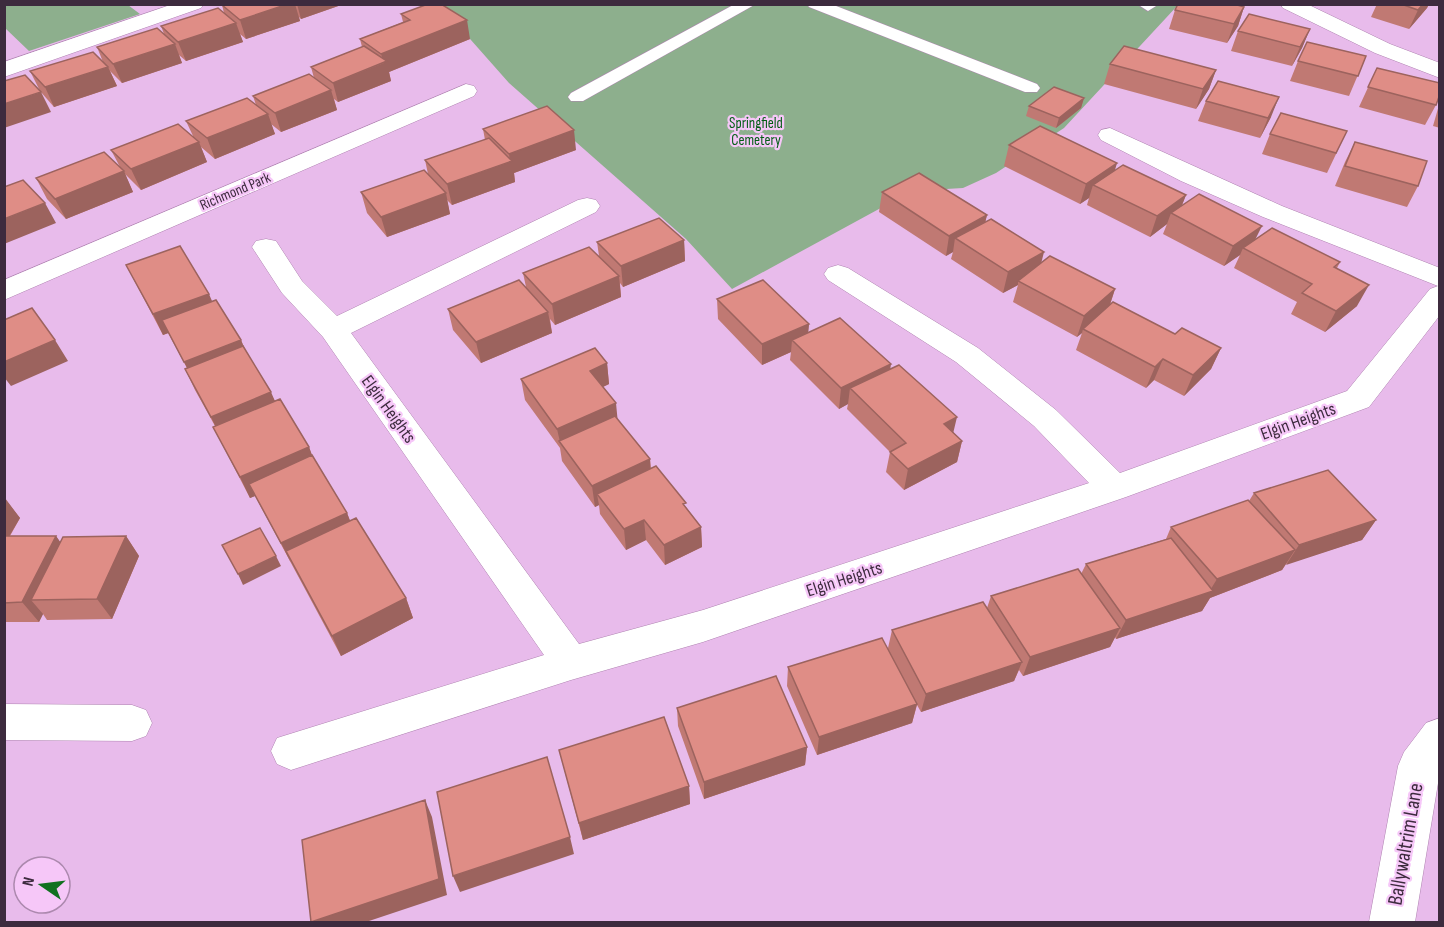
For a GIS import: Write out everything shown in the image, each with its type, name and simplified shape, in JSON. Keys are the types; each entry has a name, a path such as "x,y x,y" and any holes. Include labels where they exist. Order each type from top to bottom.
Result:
{"street":[{"path":"4,70 194,4"},
{"path":"1290,4 1384,49 1440,71"},
{"name":"Richmond Park","path":"4,291 466,91"},
{"path":"1110,135 1159,161 1325,234 1440,278"},
{"path":"333,330 588,206"},
{"name":"Elgin Heights","path":"266,247 292,287 333,330 571,663"},
{"path":"838,273 967,355 1045,418 1114,488"},
{"name":"Elgin Heights","path":"291,751 571,663 703,626 1114,488 1358,399 1440,295"},
{"path":"4,722 132,723"},
{"name":"Ballywaltrim Lane","path":"1392,922 1419,766 1440,736"}],"lane":[{"path":"577,97 748,4"},
{"path":"815,4 1031,88"}],"green space":[{"path":"4,5 128,5 140,14 29,51 5,28"},
{"name":"Springfield Cemetery","path":"440,5 1178,5 1064,128 996,173 963,188 912,191 732,289 686,239 509,83"}],"building":[{"path":"288,4 240,20 222,5"},
{"path":"428,4 441,4 467,20 381,54 360,39 410,20 401,14"},
{"path":"1178,4 1234,4 1244,7 1234,24 1175,10"},
{"path":"1401,4 1423,4 1418,10"},
{"path":"218,8 236,23 178,42 161,26"},
{"path":"1249,14 1310,29 1300,47 1238,31"},
{"path":"157,28 175,44 113,64 97,47"},
{"path":"1307,42 1366,56 1358,76 1298,61"},
{"path":"364,46 387,61 333,83 311,67"},
{"path":"1124,46 1216,70 1203,89 1110,64"},
{"path":"93,52 108,67 45,87 30,71"},
{"path":"1377,68 1440,83 1440,94 1436,105 1368,87"},
{"path":"309,74 331,90 275,113 253,96"},
{"path":"25,75 41,92 4,104 4,81"},
{"path":"1218,81 1279,97 1268,118 1206,101"},
{"path":"1054,87 1084,98 1059,118 1029,106"},
{"path":"247,98 268,114 207,138 186,121"},
{"path":"547,106 574,130 509,154 483,129"},
{"path":"1281,113 1347,131 1336,153 1270,134"},
{"path":"178,124 199,142 131,169 111,150"},
{"path":"1040,126 1117,163 1086,184 1009,145"},
{"path":"489,138 512,161 447,184 425,160"},
{"path":"1355,142 1427,161 1418,186 1345,166"},
{"path":"104,152 124,171 55,199 36,178"},
{"path":"1123,165 1186,195 1157,216 1093,185"},
{"path":"424,170 446,193 381,217 361,192"},
{"path":"919,173 987,215 949,236 882,192"},
{"path":"23,180 45,203 4,219 4,187"},
{"path":"1199,194 1262,226 1233,246 1171,213"},
{"path":"659,218 684,240 621,266 597,242"},
{"path":"991,219 1044,252 1008,272 955,238"},
{"path":"1272,228 1340,262 1334,267 1369,285 1336,311 1302,293 1312,284 1243,248"},
{"path":"180,246 209,294 153,314 126,265"},
{"path":"589,247 619,276 552,304 523,273"},
{"path":"1050,256 1115,289 1084,316 1018,281"},
{"path":"519,280 548,312 476,342 448,309"},
{"path":"763,280 809,324 762,344 717,299"},
{"path":"216,300 241,340 184,362 162,320"},
{"path":"1113,302 1175,334 1182,328 1221,348 1193,375 1163,359 1155,367 1083,329"},
{"path":"32,308 55,340 4,362 4,320"},
{"path":"840,318 891,364 841,388 792,340"},
{"path":"243,346 271,392 211,417 185,369"},
{"path":"595,348 607,363 590,371 616,403 557,429 521,379"},
{"path":"899,365 957,417 944,424 962,441 908,469 890,452 906,443 850,388"},
{"path":"280,399 309,447 240,477 213,427"},
{"path":"615,416 650,459 592,486 559,441"},
{"path":"312,455 347,513 281,543 249,484"},
{"path":"656,466 686,503 683,504 701,527 664,545 644,520 624,529 597,494"},
{"path":"1328,470 1376,520 1299,545 1254,493"},
{"path":"1248,500 1295,550 1217,579 1171,527"},
{"path":"356,518 406,598 332,636 286,551"},
{"path":"260,528 276,556 238,574 222,545"},
{"path":"4,536 56,536 22,602 4,603"},
{"path":"126,536 97,599 31,600 63,537"},
{"path":"1171,538 1213,591 1126,620 1086,564"},
{"path":"1078,569 1120,628 1030,657 991,596"},
{"path":"983,602 1022,662 926,694 892,630"},
{"path":"882,638 917,704 819,737 788,667"},
{"path":"776,676 807,747 704,782 677,708"},
{"path":"664,717 689,786 579,823 559,750"},
{"path":"547,757 570,837 453,876 437,792"},
{"path":"425,800 439,879 311,922 302,840"}]}
